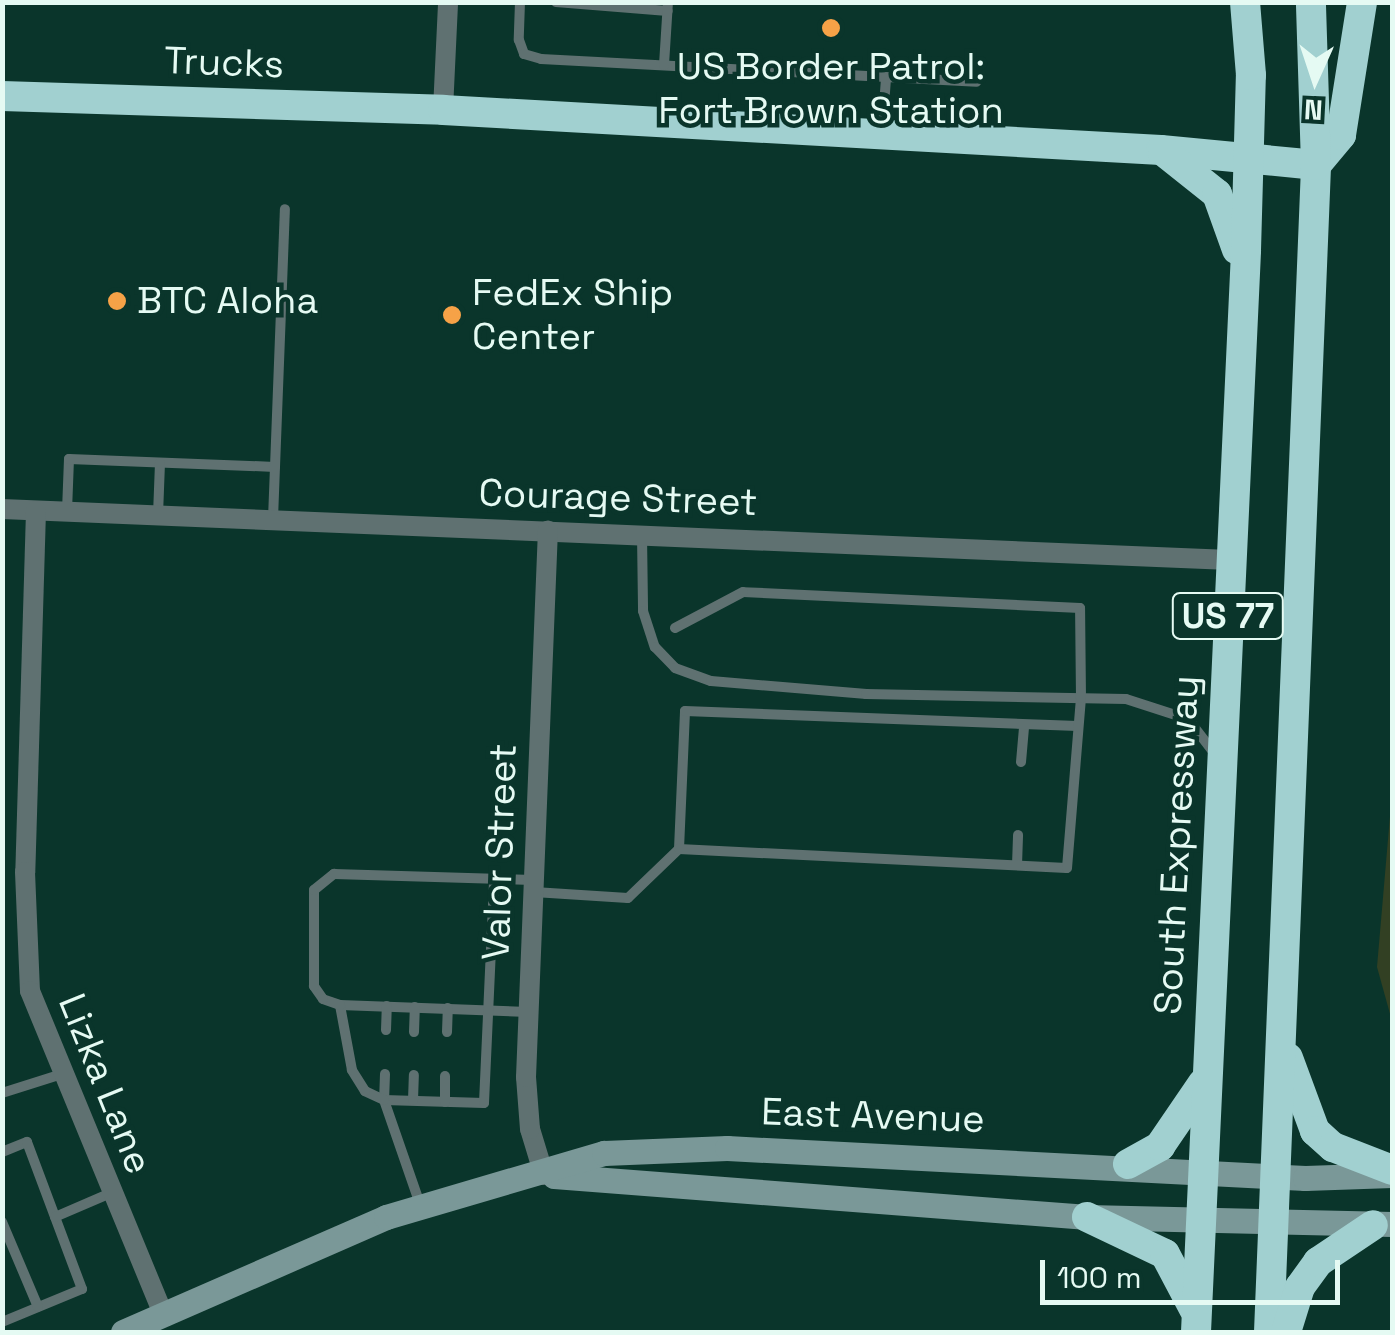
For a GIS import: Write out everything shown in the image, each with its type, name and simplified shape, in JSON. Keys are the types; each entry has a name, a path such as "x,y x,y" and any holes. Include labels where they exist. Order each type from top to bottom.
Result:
{"highway":[{"name":"South Expressway","path":"1196,1324 1249,156 1245,2"},
{"name":"US 77","path":"1272,1221 1278,995 1316,166 1311,2"},
{"path":"1316,166 1341,135 1362,2"},
{"name":"Trucks","path":"2,96 442,110 1161,150 1249,156 1316,166"},
{"path":"1161,150 1217,194 1233,230 1244,288"},
{"path":"1278,995 1289,1070 1315,1131 1333,1147 1392,1172"},
{"path":"1128,1164 1160,1146 1206,1075"},
{"path":"1087,1217 1165,1254 1196,1324"},
{"path":"1269,1332 1272,1221"},
{"path":"1286,1332 1300,1287 1318,1262 1383,1224"}],"street":[{"path":"442,110 448,2"},
{"name":"Courage Street","path":"2,509 1230,560"},
{"name":"Lizka Lane","path":"36,510 25,872 29,971 62,1074 162,1314"},
{"name":"Valor Street","path":"544,1175 527,1108 548,530"},
{"name":"East Avenue","path":"123,1332 421,1208 544,1175 604,1153 727,1148 1128,1164 1274,1176 1392,1172"},
{"name":"East Avenue","path":"544,1175 1087,1217 1383,1224"}],"lane":[{"path":"520,2 524,54 976,82"},
{"path":"556,2 668,7 664,65"},
{"path":"882,134 886,78"},
{"path":"273,519 285,209"},
{"path":"67,512 69,458 275,467"},
{"path":"158,515 160,462"},
{"path":"642,534 643,611 654,647 675,668 710,681 866,694 1126,699 1188,718 1220,764"},
{"path":"675,628 743,592 1080,608 1081,698 1067,868 680,848"},
{"path":"528,1012 340,1004 323,999 314,986 310,902 321,881 334,874 494,879 628,898 680,848 685,711 1078,726"},
{"path":"1021,762 1024,725"},
{"path":"1017,865 1018,835"},
{"path":"340,1004 350,1028 352,1070 365,1091 384,1100 484,1103 494,879"},
{"path":"386,1006 386,1030"},
{"path":"414,1032 415,1007"},
{"path":"447,1032 448,1008"},
{"path":"2,1093 62,1074"},
{"path":"385,1074 384,1100 421,1208"},
{"path":"413,1100 414,1074"},
{"path":"445,1076 445,1102"},
{"path":"2,1152 27,1142 82,1288 2,1322"},
{"path":"55,1217 112,1192"},
{"path":"2,1222 38,1307"}],"green space":[{"path":"1392,793 1392,1021 1377,967"}],"place":[{"name":"US Border Patrol: Fort Brown Station","path":"831,28"},
{"name":"BTC Aloha","path":"117,301"},
{"name":"FedEx Ship Center","path":"452,315"}]}
